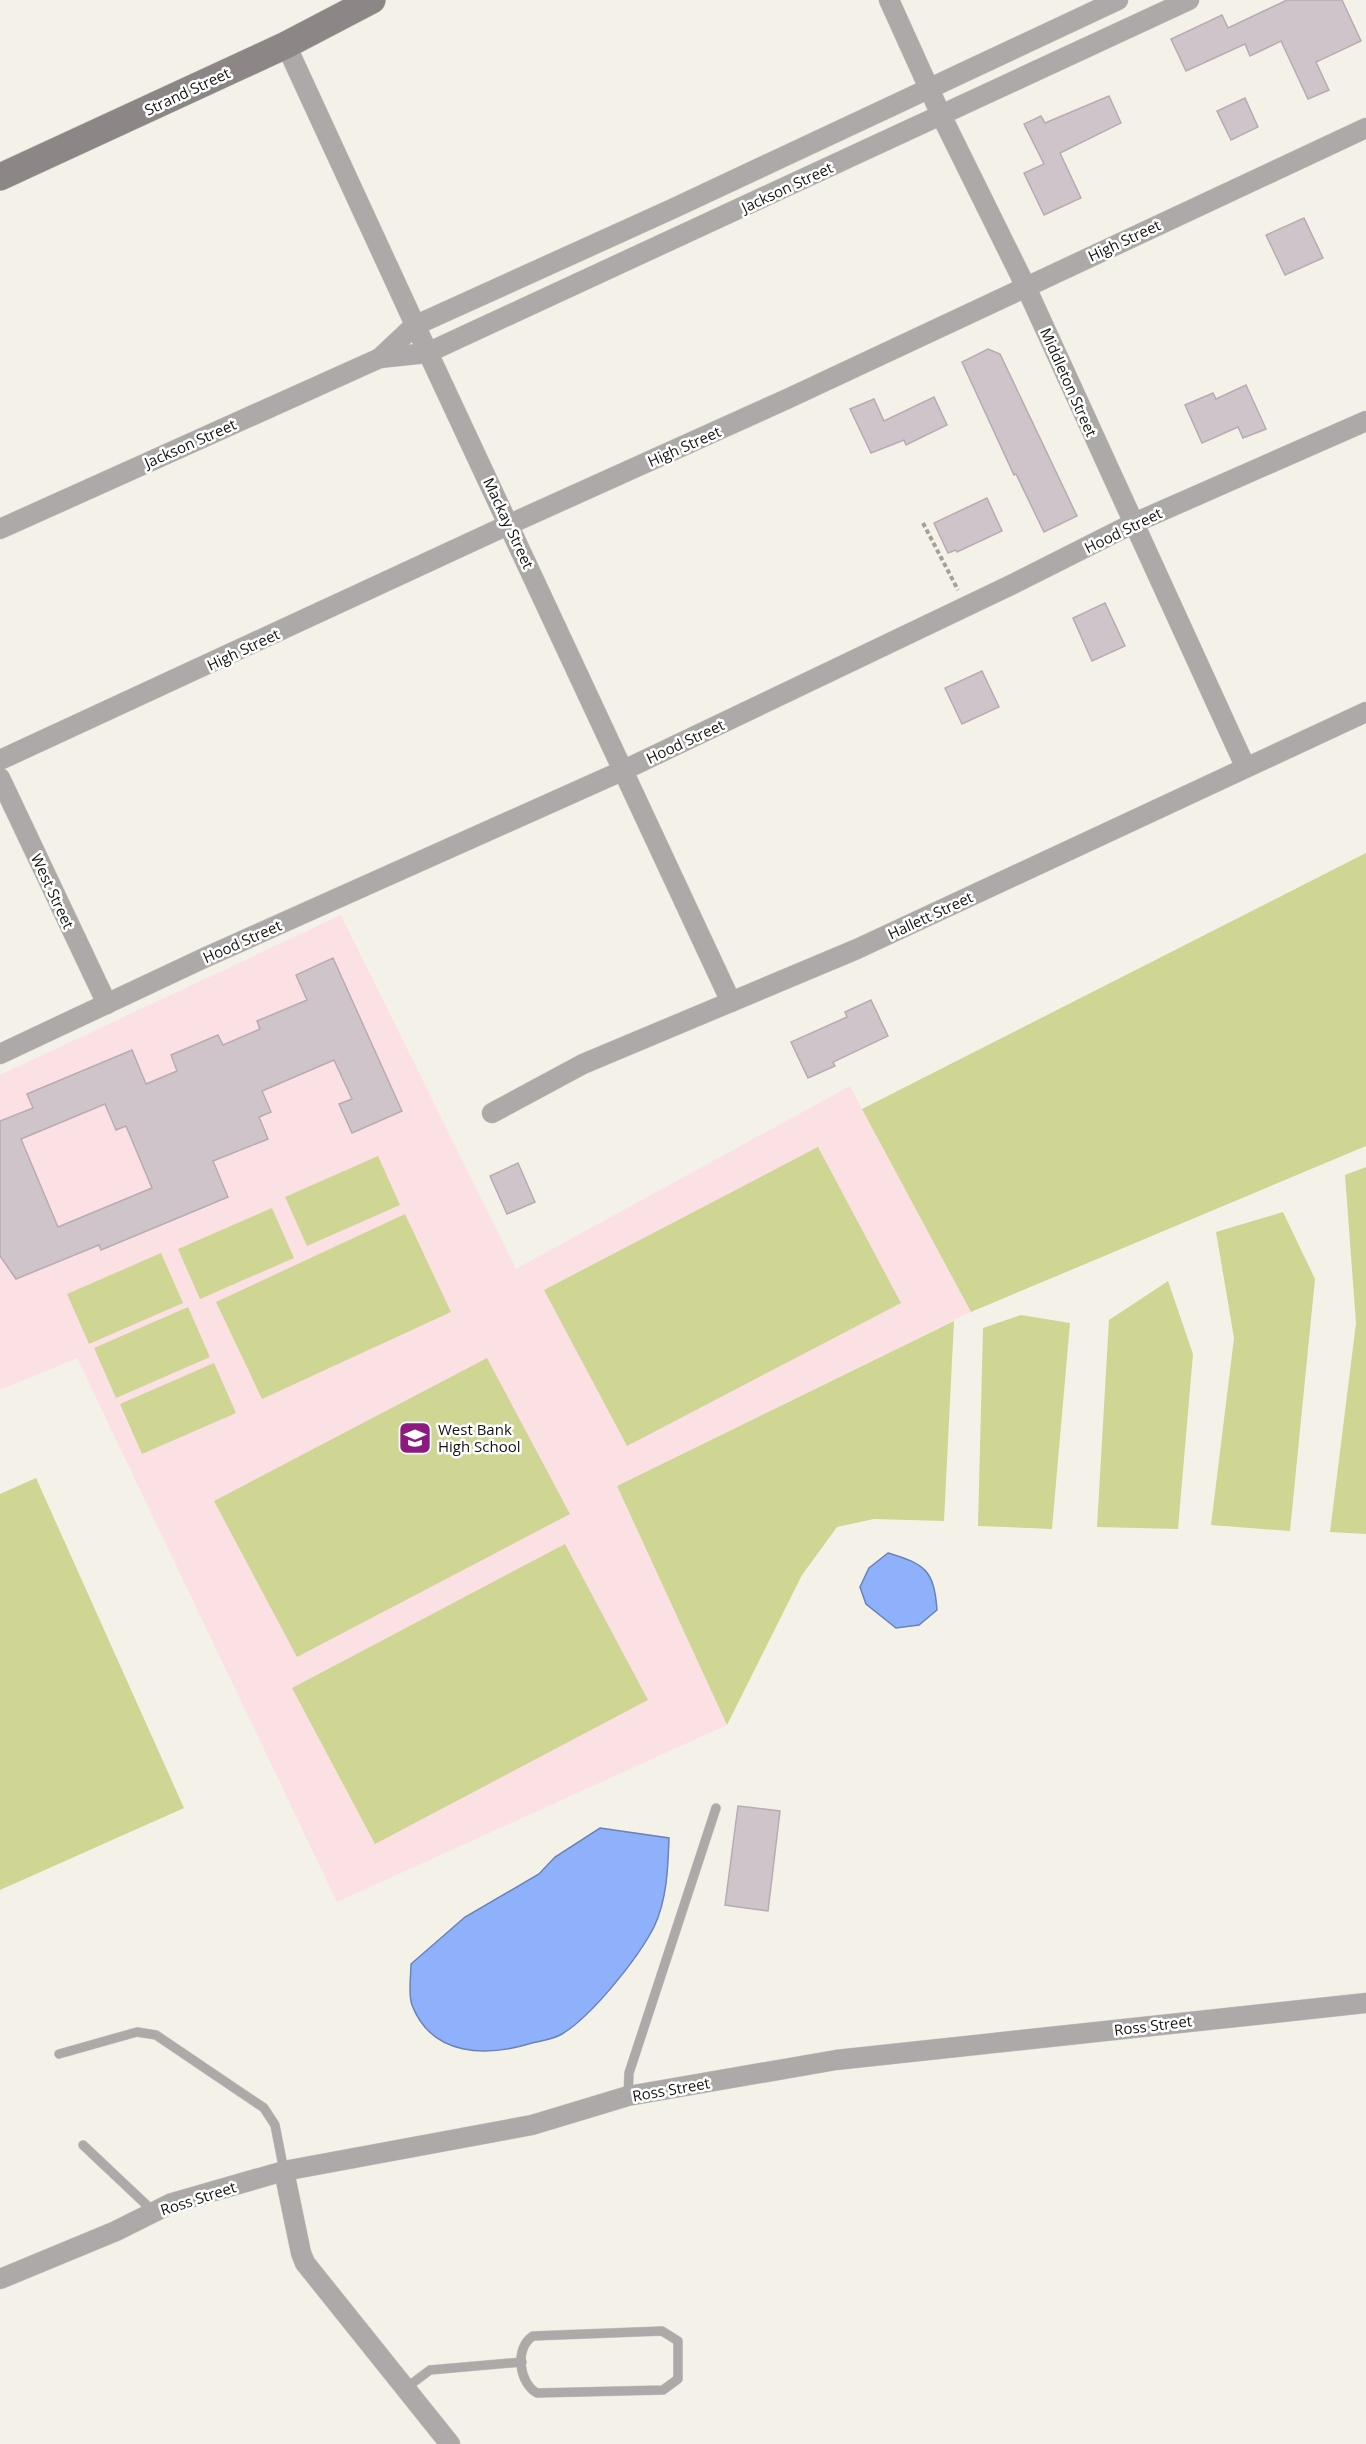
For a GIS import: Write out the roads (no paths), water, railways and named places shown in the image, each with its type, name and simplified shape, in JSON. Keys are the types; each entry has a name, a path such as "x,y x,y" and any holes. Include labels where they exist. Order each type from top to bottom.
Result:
{"street":[{"name":"Strand Street","path":"0,177 286,45 372,0"},
{"name":"Middleton Street","path":"889,0 941,116 1025,285 1132,524 1245,766"},
{"name":"Jackson Street","path":"380,358 414,326 1118,0"},
{"name":"Jackson Street","path":"0,529 380,358 427,353 1189,0"},
{"name":"Mackay Street","path":"286,45 414,326 510,524 730,1002"},
{"name":"High Street","path":"0,760 510,524 787,399 1025,285 1366,128"},
{"name":"Hood Street","path":"0,1054 204,957 624,770 966,607 1132,524 1366,420"},
{"name":"Hallett Street","path":"492,1113 583,1064 857,949 1245,766 1366,712"},
{"name":"West Street","path":"0,778 107,1004"},
{"name":"Ross Street","path":"0,2279 172,2203 284,2171 532,2125 628,2096 836,2060 1366,2003"},
{"path":"284,2171 305,2263 450,2444"}],"lane":[{"path":"628,2096 629,2073 716,1809"},
{"path":"59,2054 137,2032 156,2035 264,2108 275,2125 284,2171"},
{"path":"83,2145 154,2212"},
{"path":"662,2331 678,2341 678,2379 663,2390 537,2393 528,2388 523,2381 522,2362 522,2348 526,2340 533,2336 662,2331"},
{"path":"406,2388 430,2370 522,2362"}],"water":[{"path":"888,1553 919,1565 930,1577 937,1610 919,1625 896,1628 866,1604 860,1587 869,1568"},
{"path":"600,1828 669,1838 662,1906 647,1940 626,1970 587,2014 559,2036 515,2048 480,2051 447,2044 433,2035 421,2022 412,2005 411,1964 465,1917 539,1874 555,1857"}],"place":[{"name":"West Bank High School","path":"415,1438"}]}
